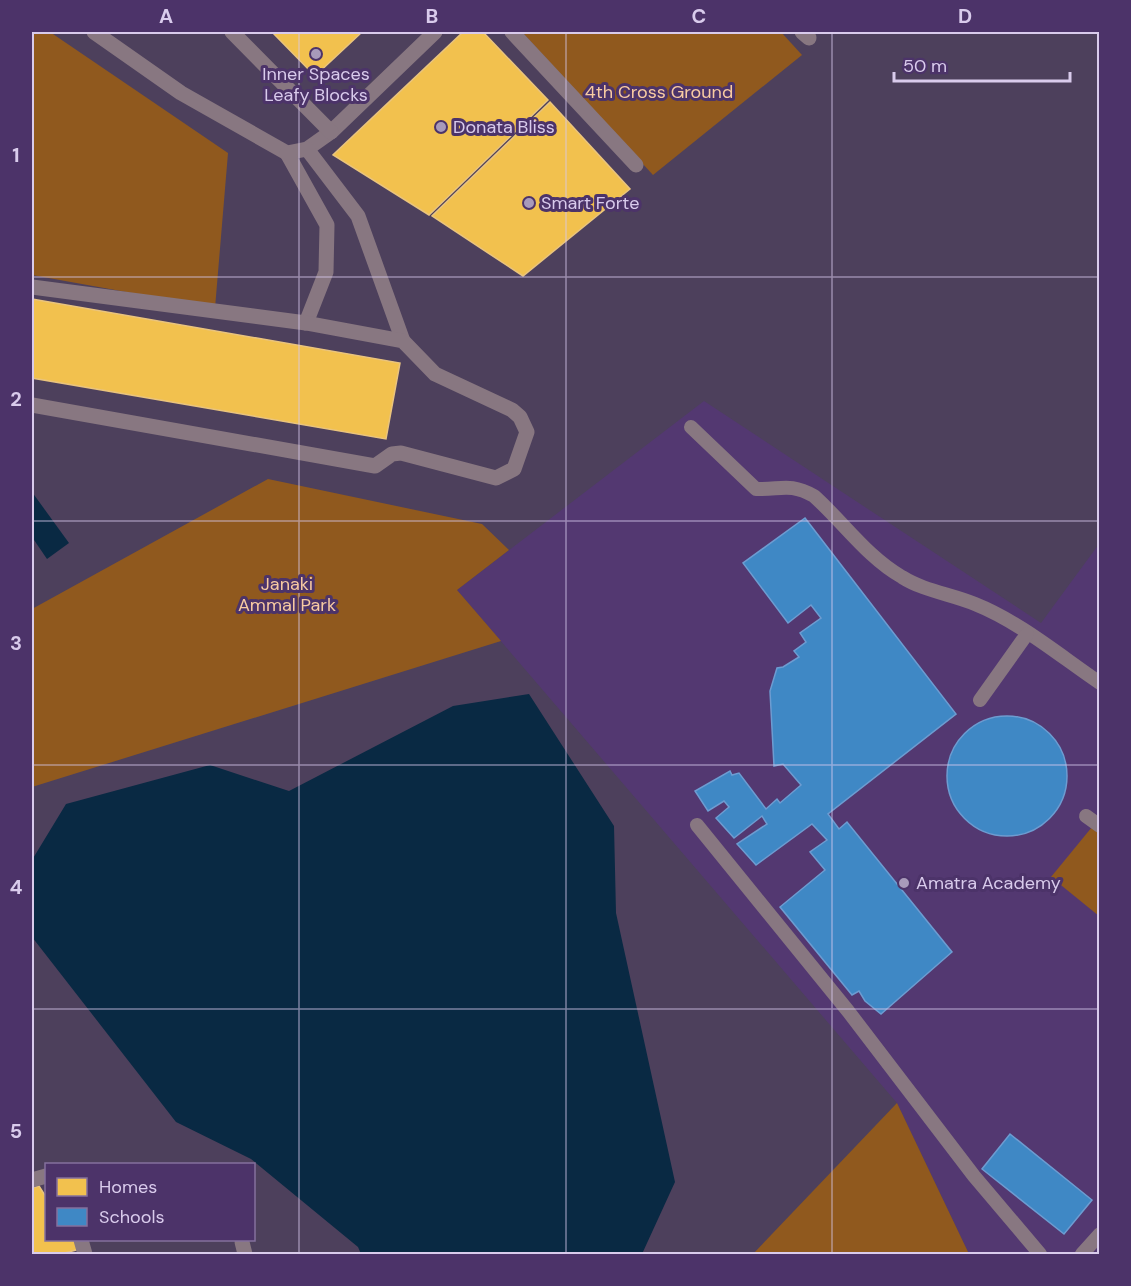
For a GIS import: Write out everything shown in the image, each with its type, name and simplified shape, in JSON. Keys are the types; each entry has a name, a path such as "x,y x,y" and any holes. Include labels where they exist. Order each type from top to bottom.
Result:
{"street":[{"path":"94,32 181,93 287,153 327,225 326,272 306,323"},
{"path":"232,32 332,132"},
{"path":"287,153 307,148 332,132 435,32"},
{"path":"512,32 636,165"},
{"path":"32,405 375,466 392,454 401,453 496,478 514,469 527,432 520,417 512,410 435,374 403,341 358,216 307,148"},
{"path":"32,288 306,323 403,341"}],"lane":[{"path":"691,427 756,489 782,486 802,490 814,496 877,559 900,577 918,586 975,604 1027,634 1100,683"},
{"path":"980,700 1027,634"},
{"path":"1086,816 1100,826"},
{"path":"697,825 848,1011 974,1176 1040,1254"},
{"path":"1082,1254 1100,1234"}],"shaded area":[{"name":"Amatra Academy","path":"704,401 1041,623 1099,544 1099,1254 969,1254 897,1103 457,590"}],"green space":[{"path":"32,32 50,32 228,153 215,308 32,275"},
{"name":"4th Cross Ground","path":"522,32 781,32 802,55 653,175"},
{"name":"Janaki Ammal Park","path":"268,479 482,524 509,550 457,590 501,641 32,787 32,609"},
{"path":"1092,827 1099,833 1099,916 1051,877"},
{"path":"897,1103 969,1254 753,1254"}],"water":[{"path":"32,492 69,543 47,559 32,537"},
{"path":"529,694 614,826 616,913 675,1182 642,1254 361,1254 358,1247 251,1159 176,1122 32,937 32,860 66,804 210,765 289,791 453,706"}],"building: Homes":[{"name":"Inner Spaces Leafy Blocks","path":"272,32 362,32 315,76"},
{"name":"Donata Bliss","path":"463,32 483,32 548,100 429,215 333,155"},
{"name":"Smart Forte","path":"550,102 630,189 523,276 432,216"},
{"path":"32,299 400,363 386,439 32,378"},
{"path":"39,1186 45,1195 45,1241 74,1241 80,1249 61,1254 32,1254 32,1188"}],"building: Schools":[{"path":"805,518 956,714 828,814 839,829 847,822 952,952 881,1014 865,1001 859,991 852,995 780,907 825,870 810,852 827,840 812,824 756,865 737,844 767,824 762,816 734,838 716,818 729,807 724,801 708,811 695,791 730,771 732,775 739,773 766,809 777,799 780,803 801,785 783,764 774,766 770,691 777,668 799,657 794,651 806,642 800,633 821,618 811,605 788,623 743,563"},
{"path":"1007,716 1030,720 1050,733 1063,753 1067,776 1063,799 1050,819 1030,832 1007,836 984,832 964,819 951,799 947,776 951,753 964,733 984,720"},
{"path":"1010,1134 1092,1200 1064,1234 982,1169"}],"place":[{"name":"Inner Spaces Leafy Blocks","path":"316,54"},
{"name":"Donata Bliss","path":"441,127"},
{"name":"Smart Forte","path":"529,203"},
{"name":"Amatra Academy","path":"904,883"}]}
